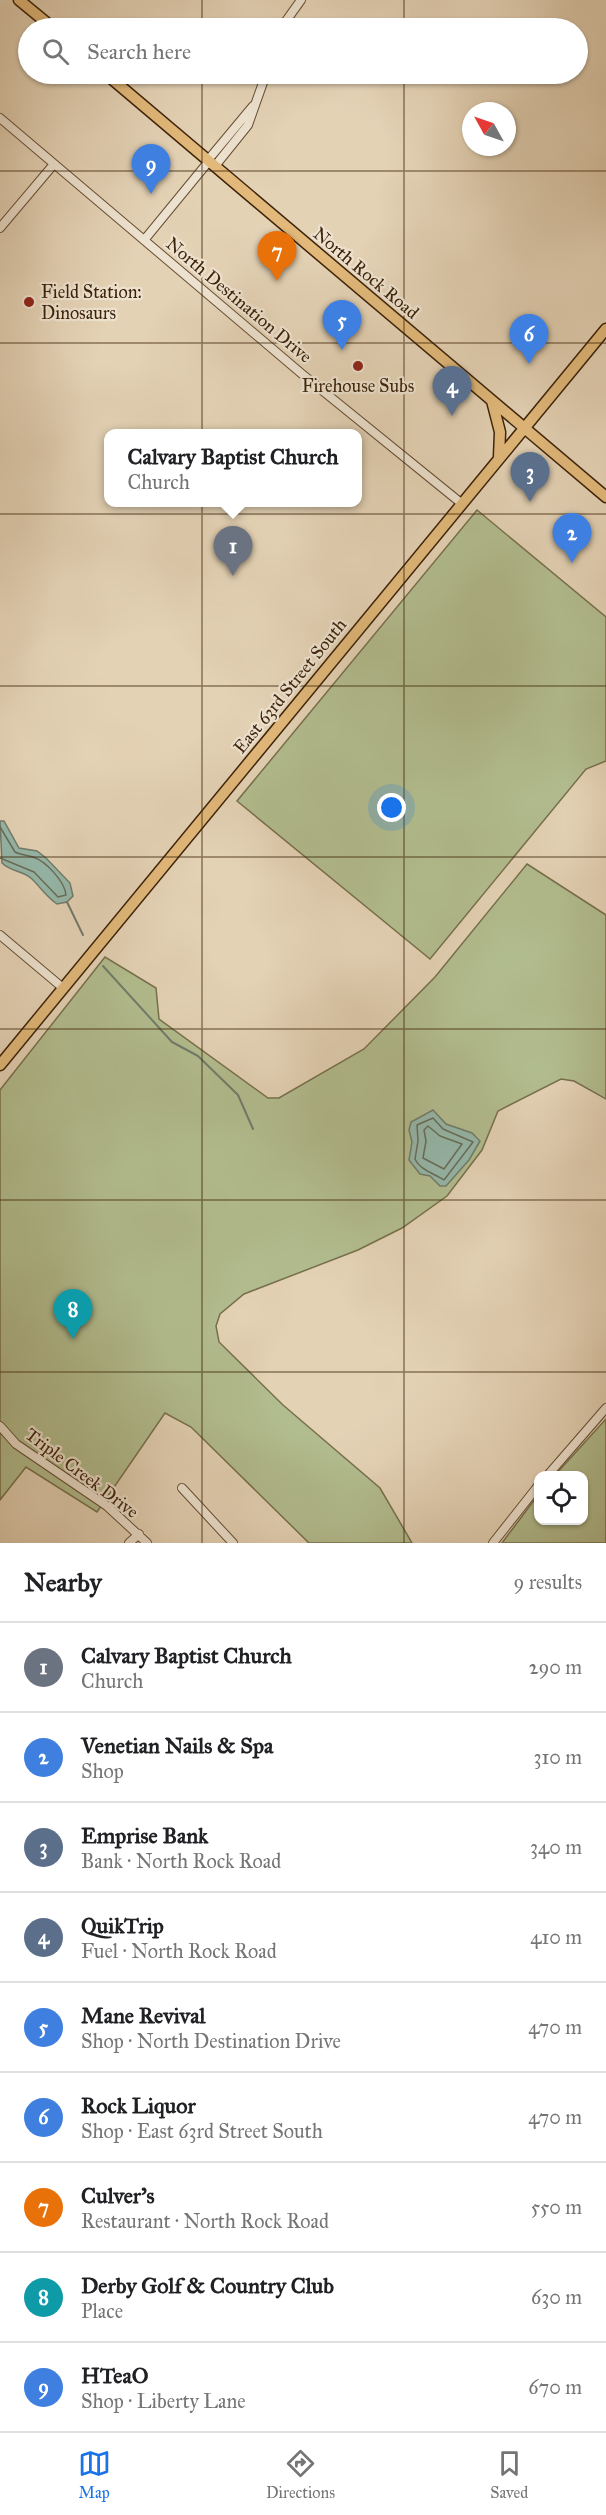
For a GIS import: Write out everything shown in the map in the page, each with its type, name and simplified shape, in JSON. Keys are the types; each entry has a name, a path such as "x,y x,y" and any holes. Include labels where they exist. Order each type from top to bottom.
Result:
{"main road":[{"path":"19,0 40,18"},
{"name":"North Rock Road","path":"118,84 606,497"},
{"name":"East 63rd Street South","path":"0,1065 606,329"},
{"path":"492,401 500,432 499,457"}],"street":[{"path":"288,18 301,0"},
{"path":"145,239 211,162 258,100 264,84"},
{"name":"North Destination Drive","path":"0,118 302,374 461,503"},
{"path":"0,228 54,164"},
{"path":"0,935 63,988"},
{"path":"551,1471 606,1408"},
{"name":"Triple Creek Drive","path":"0,1426 16,1444 107,1506 146,1542"},
{"path":"182,1488 233,1543"},
{"path":"493,1543 534,1491"},
{"path":"129,1543 138,1534"}],"green space":[{"path":"477,510 606,617 606,761 586,769 430,959 237,801"},
{"path":"527,864 606,915 606,1099 574,1081 561,1079 498,1111 482,1150 447,1196 402,1228 358,1250 244,1294 220,1314 216,1326 219,1342 283,1405 380,1488 412,1543 309,1543 191,1427 165,1413 97,1512 26,1467 0,1500 0,1090 105,957 156,988 159,1019 268,1098 279,1098 364,1049 435,977"},
{"path":"606,1419 606,1543 502,1543 534,1500 534,1525 588,1525 588,1471 559,1471"}],"water":[{"path":"0,821 4,821 19,848 37,851 70,883 73,896 67,902 57,904 29,876 2,863"},
{"path":"433,1110 446,1124 472,1133 480,1141 469,1160 446,1186 440,1186 430,1176 420,1174 409,1160 412,1142 409,1130 411,1122"}],"waterway":[{"path":"67,902 83,935"},
{"path":"103,966 172,1042 198,1056 238,1095 253,1129"}],"place":[{"name":"HTeaO","path":"151,194"},
{"name":"Culver's","path":"277,281"},
{"name":"Field Station: Dinosaurs","path":"29,302"},
{"name":"Mane Revival","path":"342,350"},
{"name":"Rock Liquor","path":"529,364"},
{"name":"Firehouse Subs","path":"358,366"},
{"name":"QuikTrip","path":"452,416"},
{"name":"Emprise Bank","path":"530,502"},
{"name":"Venetian Nails & Spa","path":"572,563"},
{"name":"Calvary Baptist Church","path":"233,576"},
{"name":"Derby Golf & Country Club","path":"73,1339"}]}
